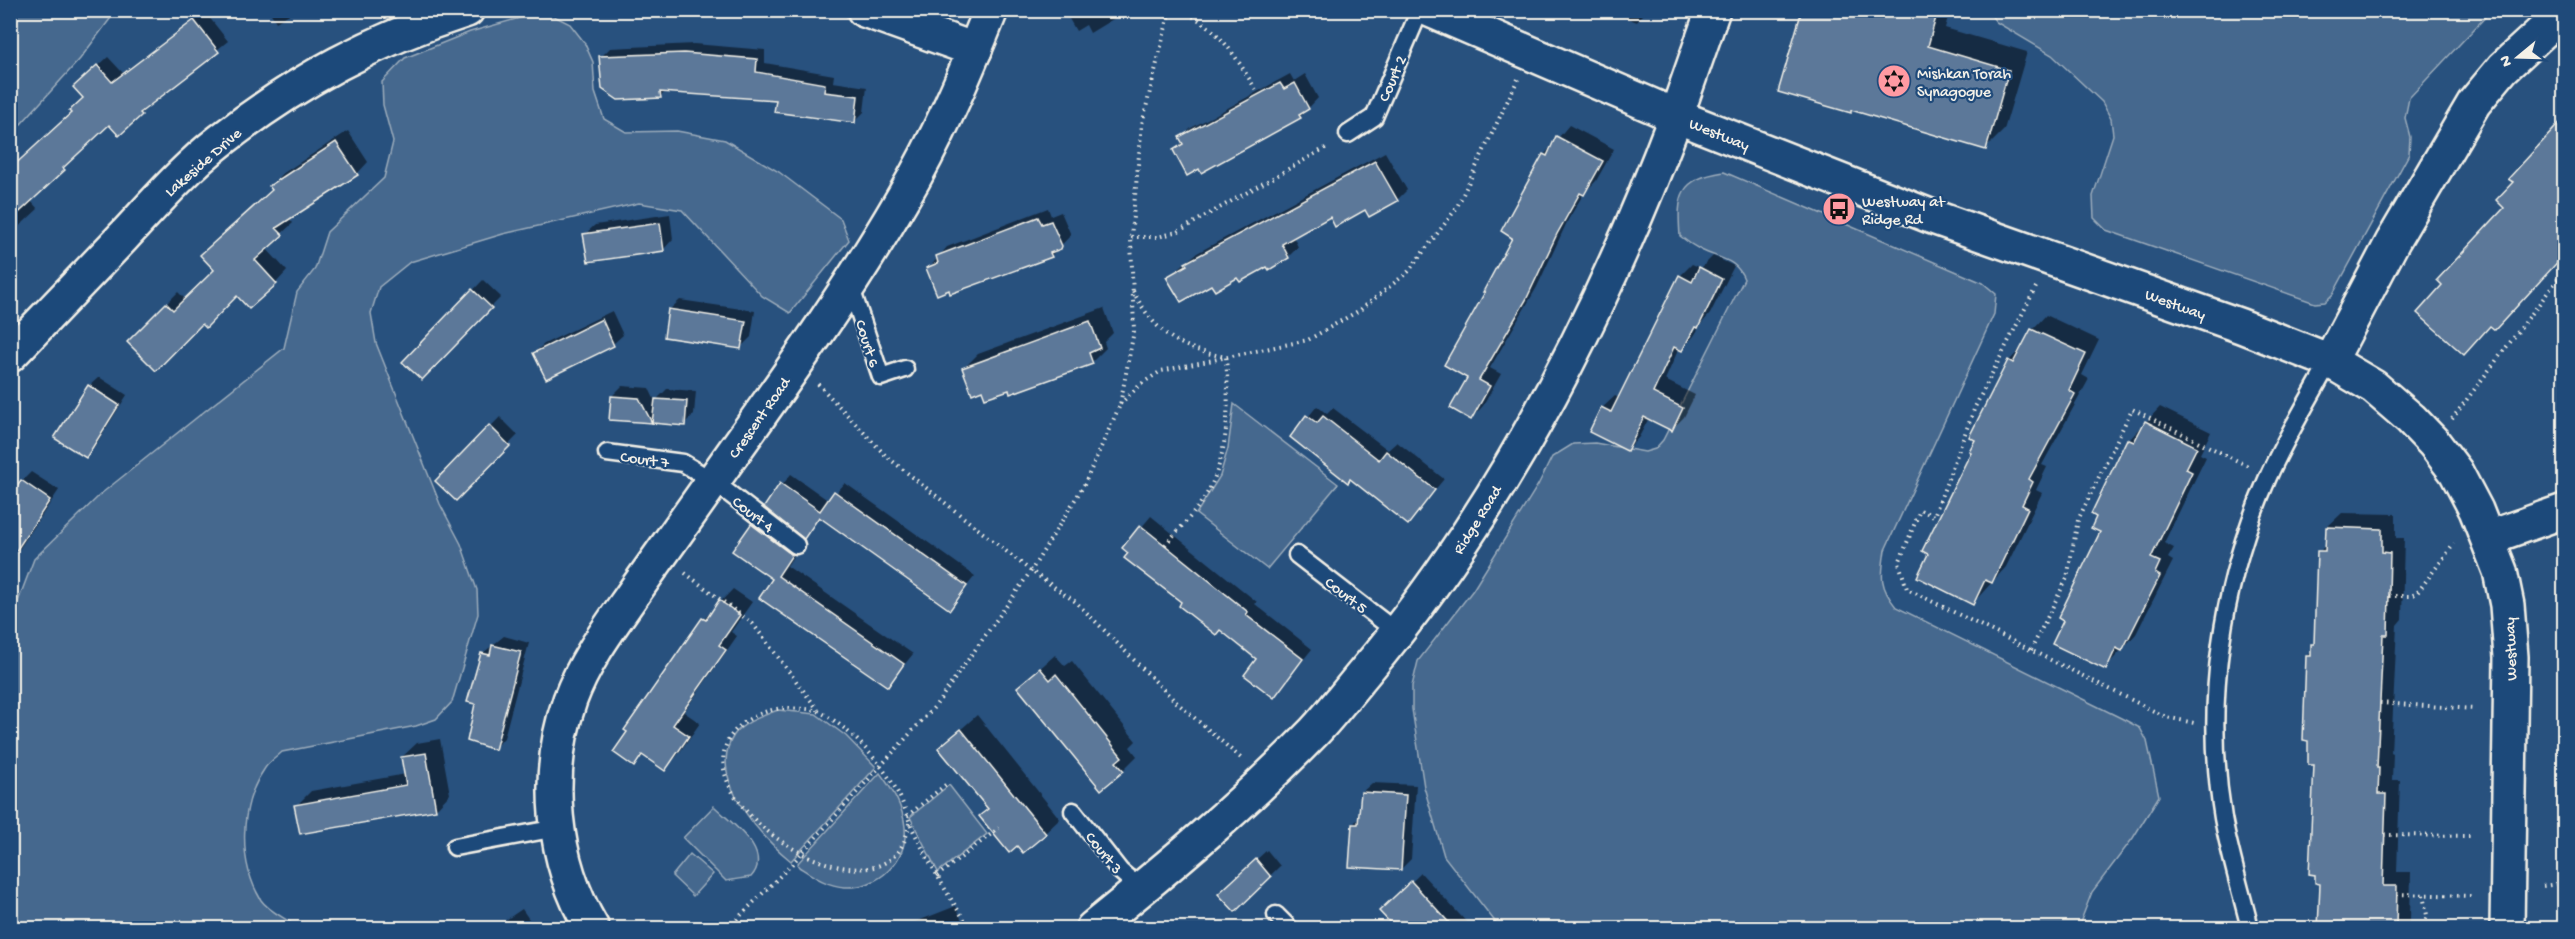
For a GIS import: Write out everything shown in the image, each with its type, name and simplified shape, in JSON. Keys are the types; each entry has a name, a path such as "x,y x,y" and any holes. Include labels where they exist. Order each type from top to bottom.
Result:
{"street":[{"name":"Lakeside Drive","path":"10,355 157,201 218,142 300,84 347,57 391,37 467,10"},
{"path":"864,10 975,51"},
{"name":"Crescent Road","path":"557,828 555,803 560,736 570,699 597,646 775,396 850,284 903,198 975,51 991,10"},
{"name":"Westway","path":"1430,10 1676,116 1930,216 2241,326 2330,361 2374,387 2434,443 2456,472 2488,537 2500,571 2507,605 2511,657 2507,928"},
{"name":"Ridge Road","path":"1093,928 1141,890 1266,779 1316,730 1398,633 1463,542 1563,370 1624,244 1676,116 1713,10"},
{"path":"2330,361 2393,241 2474,103 2503,68 2565,12"},
{"path":"2488,537 2565,511"},
{"path":"557,828 570,881 592,928"}],"lane":[{"name":"Court 2","path":"1348,134 1374,117 1420,10"},
{"name":"Court 6","path":"850,284 880,377 905,369"},
{"path":"2250,928 2224,820 2216,758 2217,667 2224,618 2239,559 2268,476 2330,361"},
{"name":"Court 7","path":"607,453 683,463 713,481"},
{"name":"Court 4","path":"713,481 796,545"},
{"name":"Court 5","path":"1297,555 1398,633"},
{"name":"Court 3","path":"1073,811 1119,871 1141,890"},
{"path":"455,847 557,828"},
{"path":"1276,915 1289,928"}],"path":[{"path":"728,928 790,866 936,705 1031,571 1084,485 1120,405 1134,331 1131,237 1142,124 1170,10"},
{"path":"1176,10 1208,24 1238,60 1256,90"},
{"path":"1120,405 1141,384 1161,371 1308,340 1360,310 1408,272 1456,209 1530,54"},
{"path":"1131,237 1158,237 1177,232 1348,134"},
{"path":"2050,258 1975,407 1934,516 1920,510 1899,563 1907,589 2166,717 2215,727"},
{"path":"2434,443 2565,271"},
{"path":"1133,290 1150,319 1172,339 1209,354 1226,357"},
{"path":"1165,545 1200,504 1209,490 1219,465 1227,422 1226,357"},
{"path":"815,381 886,456 1031,571 1076,602 1174,700 1266,779"},
{"path":"2031,650 2067,578 2078,520 2132,409 2268,476"},
{"path":"2389,596 2411,596 2417,593 2454,544"},
{"path":"661,554 753,624 819,711 846,730 881,766 897,791 909,822 937,876 970,928"},
{"path":"2379,702 2475,709"},
{"path":"740,811 729,792 723,760 733,733 753,718 778,707 819,711"},
{"path":"907,816 950,782"},
{"path":"906,847 909,822"},
{"path":"937,876 999,828"},
{"path":"2384,835 2472,836"},
{"path":"783,860 799,872"},
{"path":"2543,885 2565,883"},
{"path":"2397,894 2472,896"},
{"path":"2423,895 2427,915 2424,928"}],"shaded area":[{"path":"10,11 116,11 80,59 11,135"},
{"path":"1988,11 2491,11 2409,98 2405,118 2410,137 2409,154 2333,294 2325,302 2315,303 2106,230 2094,218 2093,196 2113,135 2111,119 2102,102 2052,55 1996,22"},
{"path":"530,15 554,16 570,24 584,42 593,62 595,92 604,119 626,132 677,131 725,140 779,172 841,219 849,240 790,313 762,296 682,210 639,203 503,234 410,262 379,287 371,313 376,343 440,504 461,544 477,590 478,614 452,702 436,719 416,726 282,752 265,768 256,783 246,816 245,851 248,869 264,904 298,928 11,928 11,620 34,559 102,493 284,348 297,292 315,269 327,232 384,178 393,142 383,105 382,82 405,58 470,32"},
{"path":"1724,172 1983,283 1996,294 1994,314 1885,550 1883,580 1890,600 1896,607 2140,728 2147,741 2159,796 2133,838 2092,892 2078,928 1500,928 1444,856 1424,787 1412,709 1412,686 1418,661 1473,590 1538,485 1552,457 1573,444 1595,443 1645,452 1655,449 1663,440 1744,279 1732,263 1701,250 1680,236 1679,210 1684,191 1698,179"},
{"path":"1234,404 1338,484 1267,569 1196,514 1220,476 1228,448"},
{"path":"778,710 816,714 846,736 876,767 791,861 765,837 740,804 727,769 727,751 738,730"},
{"path":"880,773 896,798 905,827 902,851 896,861 879,878 869,883 845,887 826,883 799,867 797,864"},
{"path":"949,785 987,834 938,872 910,817"},
{"path":"714,806 748,838 754,848 757,867 751,877 726,881 683,838"},
{"path":"690,854 713,874 693,896 672,876"}],"building":[{"name":"Mishkan Torah Synagogue","path":"1802,10 1938,10 1928,46 2009,70 1986,150 1851,110 1851,113 1778,92"},
{"path":"194,20 219,52 140,113 142,115 119,136 109,125 10,221 10,169 71,113 69,111 83,98 73,87 97,65 112,82"},
{"path":"684,53 757,59 756,72 825,84 824,92 858,96 855,123 774,112 776,100 660,92 661,98 618,100 602,89 599,56"},
{"path":"1280,83 1284,89 1295,83 1309,109 1299,115 1301,118 1201,173 1199,169 1187,176 1173,150 1183,144 1179,137"},
{"path":"2565,117 2565,254 2495,330 2490,326 2464,355 2417,313 2442,285 2437,280 2504,208 2496,200 2513,182 2508,179"},
{"path":"1556,136 1603,161 1584,195 1580,193 1557,234 1526,300 1479,380 1490,386 1471,420 1450,408 1467,378 1444,365 1512,238 1501,231 1543,154 1547,156"},
{"path":"336,142 358,175 276,228 283,235 255,260 277,284 249,309 237,296 206,328 202,324 156,371 127,342 166,303 173,310 214,270 200,255 272,190 269,186"},
{"path":"1375,161 1398,201 1369,217 1365,210 1335,227 1330,217 1282,244 1289,258 1269,270 1267,267 1240,282 1237,278 1215,291 1211,285 1181,302 1166,277 1187,265 1185,263"},
{"path":"1038,217 1042,224 1051,221 1062,246 1061,249 1050,253 1052,257 950,294 949,290 937,295 926,268 938,263 936,256"},
{"path":"660,223 664,251 588,262 583,234"},
{"path":"1699,267 1722,279 1698,328 1695,327 1682,351 1674,347 1653,393 1683,408 1672,431 1644,417 1627,451 1589,432 1601,407 1611,412 1679,275 1692,282"},
{"path":"472,289 492,308 422,380 402,362"},
{"path":"668,309 746,321 741,349 664,337"},
{"path":"602,319 614,346 546,379 533,353"},
{"path":"1090,321 1100,348 1089,353 1093,364 1010,394 1009,390 985,398 982,390 972,394 962,368"},
{"path":"2031,329 2086,354 2069,390 2075,394 2029,479 2033,482 2022,505 2028,508 1992,583 1985,580 1973,605 1917,577 1928,554 1922,551 1971,452 1969,451 1975,440 1969,437 2008,360 2013,363"},
{"path":"88,385 119,405 86,458 54,438"},
{"path":"611,396 639,398 652,423 609,420"},
{"path":"655,399 687,401 685,426 652,423"},
{"path":"1306,415 1317,423 1323,416 1379,460 1386,451 1435,490 1408,525 1350,479 1348,483 1290,437"},
{"path":"2145,421 2197,447 2186,469 2192,472 2151,558 2160,562 2155,573 2160,576 2122,651 2116,648 2106,670 2052,644 2063,621 2058,618 2100,532 2091,528 2096,517 2091,514 2127,439 2134,442"},
{"path":"489,425 510,446 456,501 435,481"},
{"path":"21,480 50,500 10,560 10,495"},
{"path":"780,483 820,511 834,491 967,586 950,610 819,517 804,539 764,507"},
{"path":"751,524 792,555 778,576 904,664 888,687 759,598 772,579 732,551"},
{"path":"1140,525 1248,612 1246,615 1303,659 1274,698 1244,675 1256,659 1220,630 1216,635 1179,606 1181,602 1124,558 1128,553 1122,548"},
{"path":"2326,527 2382,529 2382,552 2390,553 2388,635 2383,635 2377,768 2379,768 2378,794 2386,794 2383,886 2397,886 2396,928 2318,928 2320,884 2315,883 2315,875 2309,874 2314,765 2308,765 2308,741 2303,740 2306,656 2311,656 2311,644 2314,644 2317,551 2325,551"},
{"path":"719,600 740,615 719,645 726,650 673,725 689,736 665,771 642,755 634,767 613,752 627,732 624,730 702,618 706,620"},
{"path":"492,645 521,652 495,750 467,741 475,704 467,702 481,653 490,655"},
{"path":"1040,668 1050,680 1056,674 1122,757 1116,762 1124,771 1101,790 1017,687"},
{"path":"961,729 1046,834 1023,853 1017,846 1009,853 979,816 988,809 938,748"},
{"path":"426,753 436,810 300,834 294,805 406,785 401,757"},
{"path":"1361,792 1406,795 1401,870 1349,867 1352,824 1358,824"},
{"path":"1256,859 1271,877 1235,912 1218,894"},
{"path":"1411,881 1454,928 1395,928 1379,911"}],"place":[{"name":"Mishkan Torah Synagogue","path":"1894,81"},
{"name":"Westway at Ridge Rd","path":"1839,209"}]}
